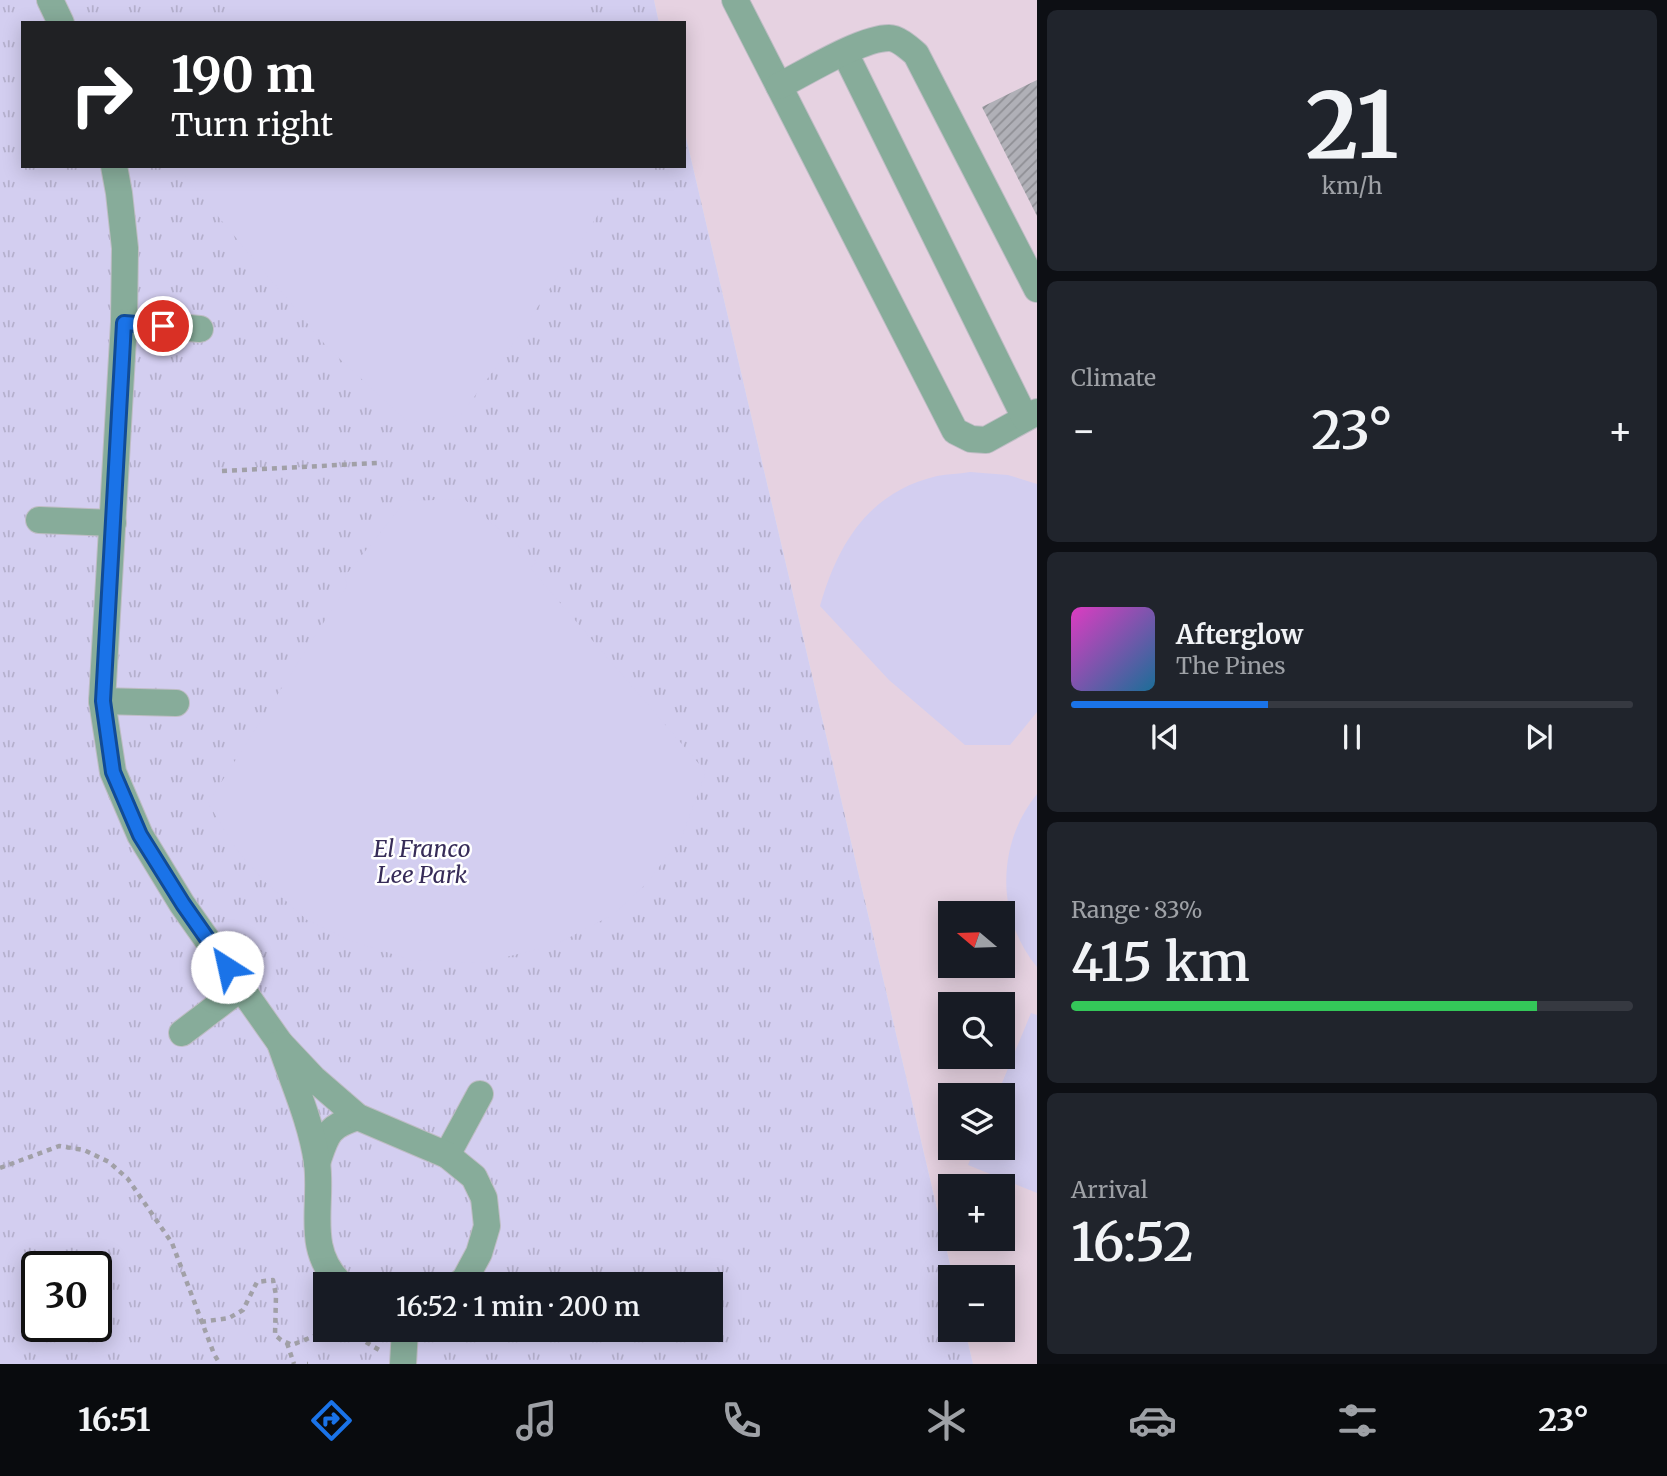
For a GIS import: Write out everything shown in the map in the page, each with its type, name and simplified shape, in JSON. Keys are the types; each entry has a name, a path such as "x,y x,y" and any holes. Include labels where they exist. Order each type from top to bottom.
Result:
{"street":[{"path":"50,0 60,21"},
{"path":"735,0 955,431 971,439 986,440 1031,415 845,53"},
{"path":"779,86 863,44 890,38 916,54 1037,289"},
{"path":"114,168 125,248 124,323 103,701 113,772 140,835 183,904 280,1044 313,1078 358,1117 447,1155 474,1177 484,1198 487,1226 479,1252 469,1272"},
{"path":"124,323 200,329"},
{"path":"39,520 113,523"},
{"path":"103,701 176,703"},
{"path":"182,1033 241,988"},
{"path":"280,1044 309,1126 317,1163 317,1242 329,1272"},
{"path":"447,1155 480,1094"},
{"path":"317,1163 327,1133 337,1124 358,1117"},
{"path":"394,1359 400,1342"}],"path":[{"path":"222,471 378,463"},
{"path":"0,1168 59,1146 84,1150 109,1162 128,1179 172,1243 201,1322 220,1364"},
{"path":"201,1322 229,1318 243,1310 257,1282 273,1280 276,1295 275,1335 292,1345 313,1336"},
{"path":"365,1342 394,1359"},
{"path":"287,1343 294,1364"}],"shaded area":[{"path":"654,0 1037,0 1037,1364 973,1364 968,1342 1015,1342 1015,1265 950,1265 947,1251 1015,1251 1015,1174 938,1174 938,1213 686,138 686,21 659,21"}],"green space":[{"name":"El Franco Lee Park","path":"0,0 654,0 659,21 21,21 21,168 686,168 686,138 938,1213 938,1251 947,1251 950,1265 938,1265 938,1342 968,1342 973,1364 0,1364"},
{"path":"259,0 565,0 591,21 238,21"},
{"path":"178,168 629,168 520,334 461,415 409,423 328,348"},
{"path":"970,472 1008,475 1037,484 1037,712 1010,745 965,745 889,680 820,606 836,561 847,541 875,508 893,494 913,484 937,476"},
{"path":"464,499 537,562 530,568 706,772 682,836 648,882 614,914 555,945 482,963 411,960 349,940 307,920 264,881 236,849 208,803 347,586 345,576 406,501"},
{"path":"1037,794 1037,967 1015,928 1015,901 1008,901 1006,881 1014,835"},
{"path":"1031,1013 1037,1015 1037,1193 1015,1184 1015,1174 990,1174 968,1165 970,1160 1015,1160 1015,1083 1002,1083 1008,1069 1015,1069 1015,1052"}],"building":[{"path":"1037,80 1037,216 982,107"}],"route":[{"path":"163,326 124,323 103,701 113,772 140,835 227,967"}]}
